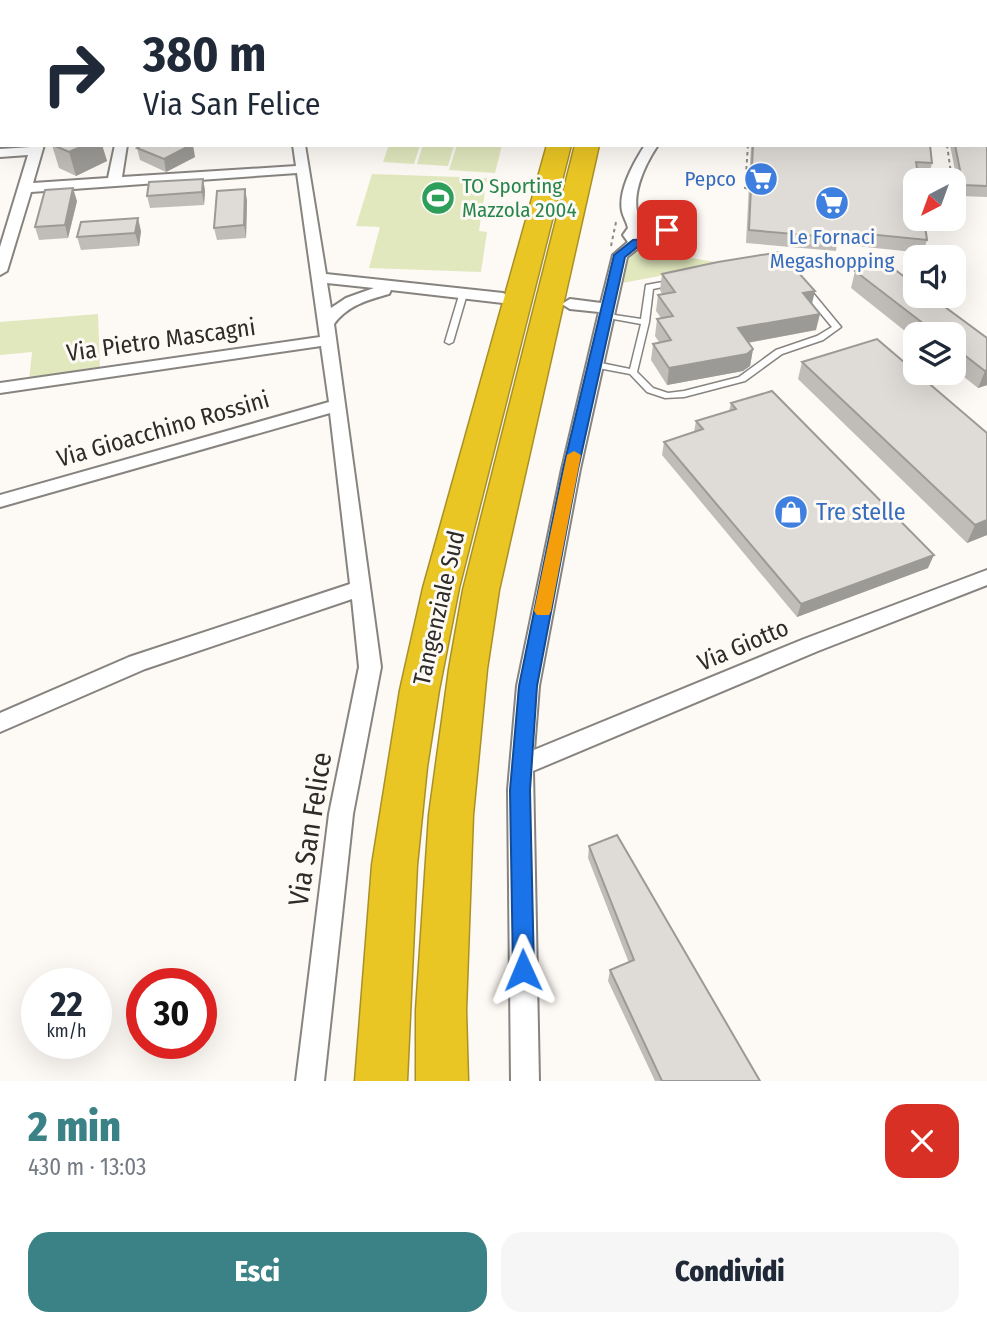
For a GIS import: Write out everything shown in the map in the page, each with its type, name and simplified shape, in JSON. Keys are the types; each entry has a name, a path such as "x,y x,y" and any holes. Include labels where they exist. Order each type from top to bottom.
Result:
{"highway":[{"name":"Tangenziale Sud","path":"442,1081 441,1010 450,828 468,669 481,590 587,147"},
{"name":"Tangenziale Sud","path":"381,1081 393,885 405,780 425,661 441,588 554,152"}],"street":[{"path":"114,182 121,147"},
{"name":"Via San Felice","path":"299,147 338,405 370,667 341,814 310,1081"},
{"path":"629,206 670,233 669,240 652,246 636,235 629,206 638,169 651,147"},
{"path":"0,153 37,148 0,271"},
{"path":"25,188 302,169"},
{"path":"525,1081 521,766 528,686 571,469 620,255 645,225 659,226"},
{"path":"320,284 401,288 503,298"},
{"path":"327,331 331,315 348,303 366,295 401,288"},
{"path":"570,304 608,312"},
{"name":"Via Pietro Mascagni","path":"0,388 327,331"},
{"name":"Via Gioacchino Rossini","path":"0,501 338,405"},
{"name":"Via Giotto","path":"521,766 811,645 987,577"},
{"path":"0,723 137,663 361,588"}],"lane":[{"path":"633,372 645,322 649,287 687,279"},
{"path":"596,365 633,372 650,390 668,396 742,379 779,352 820,338 837,327 799,282"},
{"path":"449,342 463,294"},
{"path":"608,312 645,322"}],"path":[{"path":"748,147 745,188 749,189"},
{"path":"947,147 950,168"}],"green space":[{"path":"388,147 419,147 414,164 383,162"},
{"path":"422,147 453,147 448,166 417,164"},
{"path":"456,147 502,147 495,173 449,170"},
{"path":"372,174 487,178 479,231 487,232 481,272 369,268 380,227 356,226"},
{"path":"642,250 729,263 622,283 626,258"},
{"path":"98,314 100,370 29,380 32,352 0,355 0,322"}],"building":[{"path":"58,147 80,147 69,152"},
{"path":"139,147 187,147 164,159"},
{"name":"Le Fornaci Megashopping","path":"753,147 930,147 932,163 916,162 917,168 903,168 903,231 926,231 927,240 838,231 839,238 749,230"},
{"path":"955,147 987,147 987,186 966,185 966,168 960,168"},
{"path":"203,179 202,192 147,196 149,182"},
{"path":"73,188 65,225 35,227 45,190"},
{"path":"245,189 244,225 214,228 217,191"},
{"path":"138,218 135,233 77,237 81,222"},
{"path":"780,252 815,291 803,293 820,314 738,328 753,349 747,354 669,368 653,344 671,340 657,319 673,316 658,295 675,292 662,274"},
{"path":"885,262 903,276 903,308 855,271"},
{"path":"903,308 946,308 965,322 921,322"},
{"path":"966,323 987,338 985,371 966,356"},
{"path":"877,339 903,361 903,385 931,385 987,433 987,520 975,525 802,362"},
{"name":"Tre stelle","path":"772,391 934,555 801,604 664,442 703,429 696,421 736,409 731,403"},
{"path":"617,835 760,1081 662,1081 610,970 634,960 589,846"}],"slow traffic":[{"path":"543,611 574,455"}],"place":[{"name":"Pepco","path":"761,179"},
{"name":"TO Sporting Mazzola 2004","path":"438,198"},
{"name":"Le Fornaci Megashopping","path":"832,203"},
{"name":"Tre stelle","path":"791,512"}],"route":[{"path":"523,970 520,790 528,686 571,469 620,255 637,242 652,246 666,243 671,237 667,230"}]}
